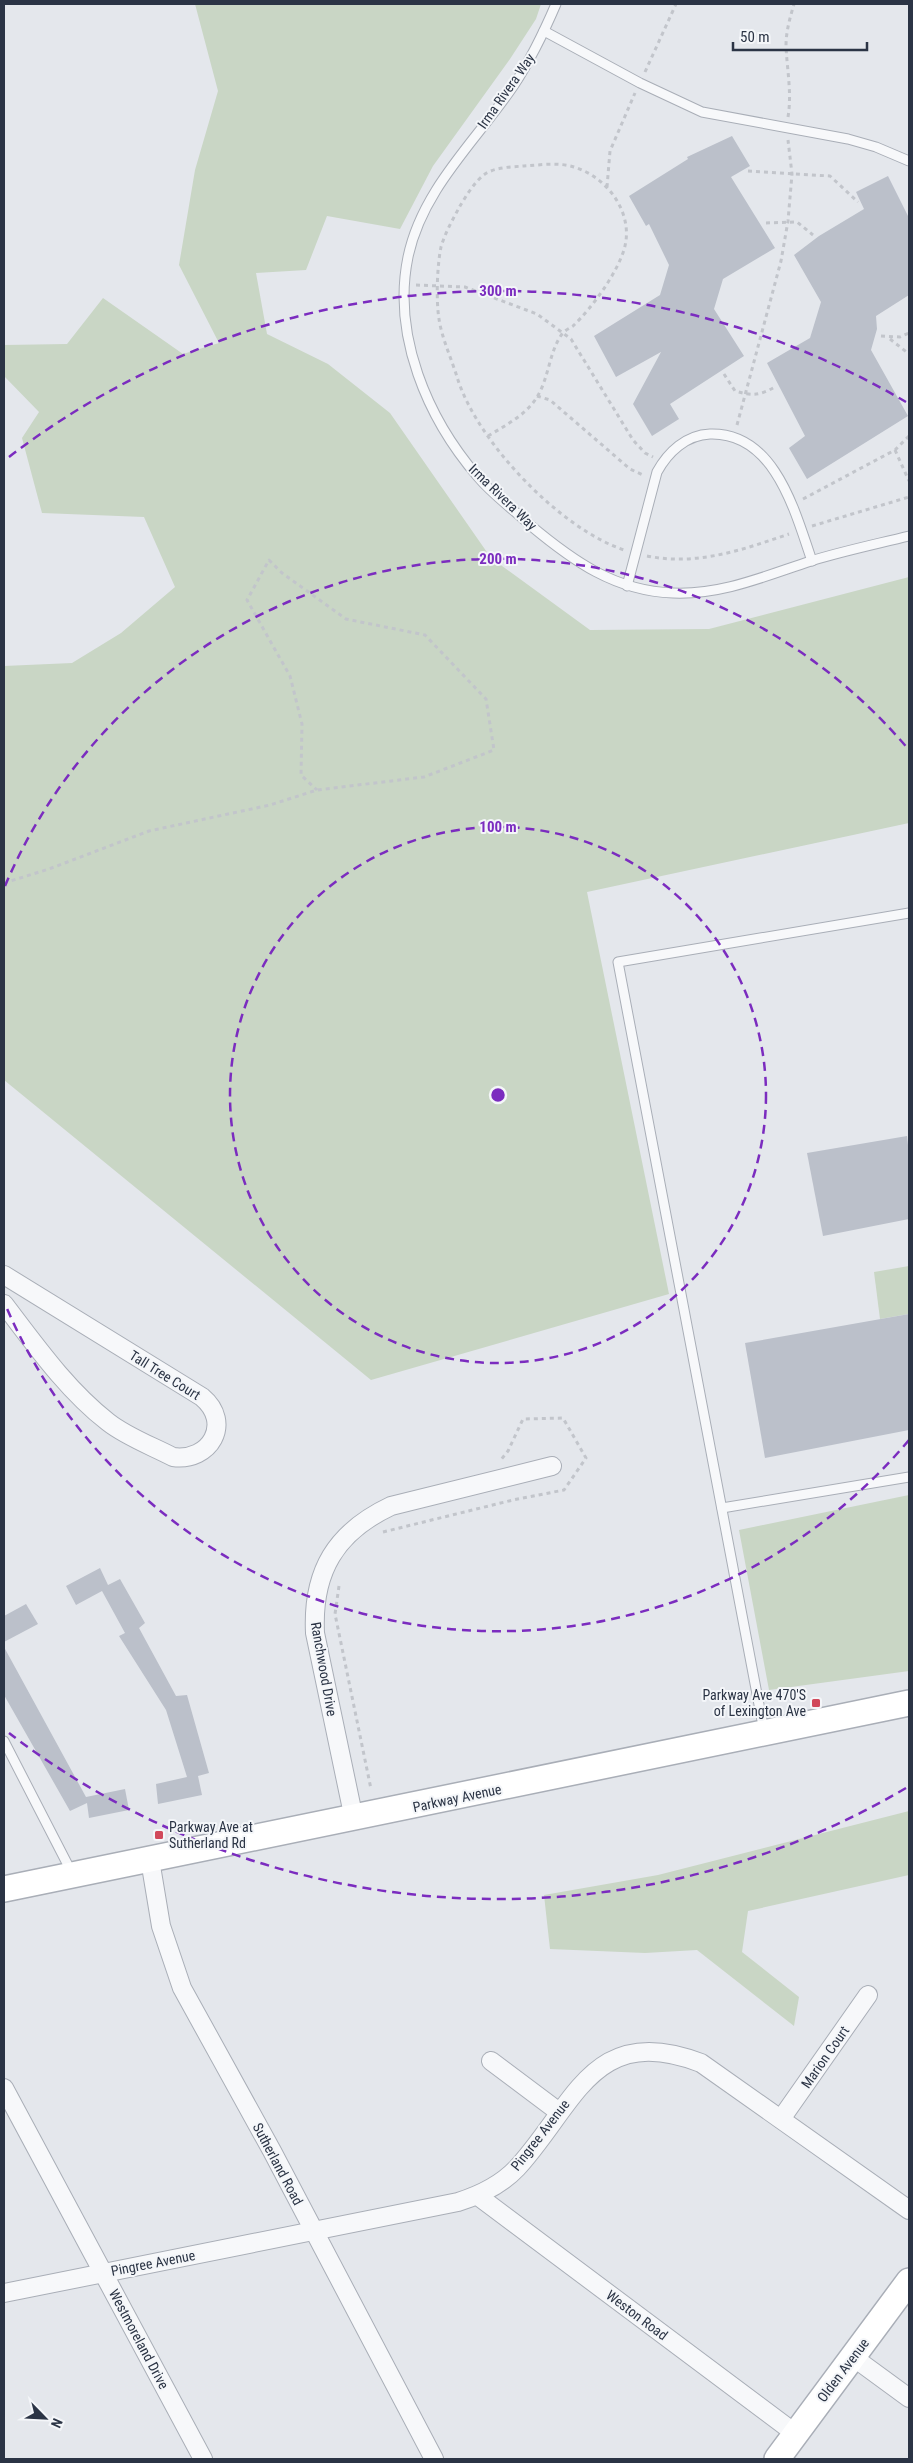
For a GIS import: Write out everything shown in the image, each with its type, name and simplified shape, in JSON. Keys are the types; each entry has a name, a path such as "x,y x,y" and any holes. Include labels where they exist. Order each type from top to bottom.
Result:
{"main road":[{"name":"Parkway Avenue","path":"4,1889 354,1819 909,1704"},
{"name":"Olden Avenue","path":"777,2459 909,2281"}],"street":[{"name":"Tall Tree Court","path":"4,1275 202,1397 214,1413 216,1425 214,1438 206,1449 198,1455 185,1458 173,1457 110,1424 85,1402 55,1371 4,1304"},
{"name":"Ranchwood Drive","path":"354,1819 315,1632 314,1612 317,1590 324,1567 338,1545 353,1528 371,1515 391,1506 552,1466"},
{"name":"Sutherland Road","path":"150,1860 161,1926 182,1988 314,2231 434,2459"},
{"name":"Marion Court","path":"781,2119 868,1995"},
{"name":"Pingree Avenue","path":"4,2293 458,2202 478,2196 499,2183 517,2168 583,2081 600,2068 617,2059 637,2053 658,2051 680,2054 702,2063 909,2210"},
{"path":"491,2062 559,2112"},
{"name":"Westmoreland Drive","path":"4,2088 203,2459"},
{"name":"Weston Road","path":"478,2196 796,2434"},
{"path":"852,2357 909,2398"}],"lane":[{"name":"Irma Rivera Way","path":"556,4 544,31 513,86 455,163 431,201 417,227 408,257 405,285 406,320 412,358 424,392 456,448 478,477 563,552 597,575 627,586 671,593 696,593 741,585 812,561 909,536"},
{"path":"544,31 640,83 702,112 848,138 909,161"},
{"path":"627,586 655,480 662,462 680,444 702,434 721,434 740,439 760,456 782,482 792,504 812,561"},
{"path":"764,1734 618,962 909,913"},
{"path":"722,1508 909,1477"},
{"path":"4,1741 74,1875"}],"path":[{"path":"607,187 610,151 676,4"},
{"path":"732,437 746,394 781,261 788,221 792,174 786,126 790,103 787,38 788,23 794,4"},
{"path":"488,436 518,418 537,396 563,333 573,326 599,295 624,248 627,229 622,207 607,187 586,172 572,166 495,169 483,175 466,196 441,248 438,286 439,320 462,390 488,436 506,461 543,498 583,531 603,543 636,554 682,561 705,559 801,530 824,521 909,497"},
{"path":"748,171 830,176 858,202"},
{"path":"766,223 797,222 813,235"},
{"path":"405,285 465,287 537,314 571,339 633,440 645,453 662,462"},
{"path":"881,336 890,338 909,333"},
{"path":"890,338 909,354"},
{"path":"724,374 735,391 759,396 774,388"},
{"path":"537,396 550,400 630,469 655,480"},
{"path":"792,504 895,450 909,436"},
{"path":"895,450 909,481"},
{"path":"4,883 49,869 150,831 270,805 317,790 424,777 494,750 486,699 425,635 346,619 282,573 269,560 247,600 290,676 302,724 300,775 317,790"},
{"path":"377,1533 513,1500 564,1490 586,1458 563,1418 523,1419 508,1451 495,1466"},
{"path":"340,1576 335,1614 370,1789"}],"green space":[{"path":"195,4 541,4 536,19 510,59 433,166 400,229 327,216 306,270 256,273 267,334 328,364 390,413 491,558 590,630 709,629 909,577 909,823 587,892 669,1294 371,1380 4,1080 4,666 72,663 121,633 175,587 144,517 42,513 22,438 39,412 4,376 4,345 67,344 103,298 183,354 219,343 179,265 195,170 218,91"},
{"path":"909,1266 909,1314 880,1319 874,1272"},
{"path":"909,1495 909,1671 769,1690 739,1530"},
{"path":"909,1811 909,1875 748,1911 742,1952 799,1997 794,2026 697,1950 645,1953 550,1949 544,1895 658,1875"}],"building":[{"path":"732,136 750,166 731,177 775,248 723,279 714,309 744,356 670,404 679,419 652,436 633,404 661,352 616,377 594,336 660,295 669,265 649,224 646,226 629,196 688,159 687,157"},
{"path":"888,176 909,218 909,295 876,316 877,329 871,350 908,416 807,479 789,448 805,436 767,363 810,338 821,302 794,255 819,236 864,209 856,192"},
{"path":"907,1136 909,1154 909,1219 823,1236 807,1153"},
{"path":"909,1314 909,1430 765,1458 745,1343"},
{"path":"100,1568 108,1585 120,1579 145,1623 139,1628 176,1696 187,1695 209,1773 198,1776 202,1795 158,1804 156,1784 187,1777 166,1710 119,1636 125,1633 102,1591 76,1605 66,1586"},
{"path":"26,1604 38,1624 4,1642 4,1616"},
{"path":"4,1647 86,1797 125,1789 129,1810 89,1818 87,1803 70,1811 4,1695"}],"place":[{"name":"Parkway Ave 470'S of Lexington Ave","path":"816,1703"},
{"name":"Parkway Ave at Sutherland Rd","path":"159,1835"}]}
